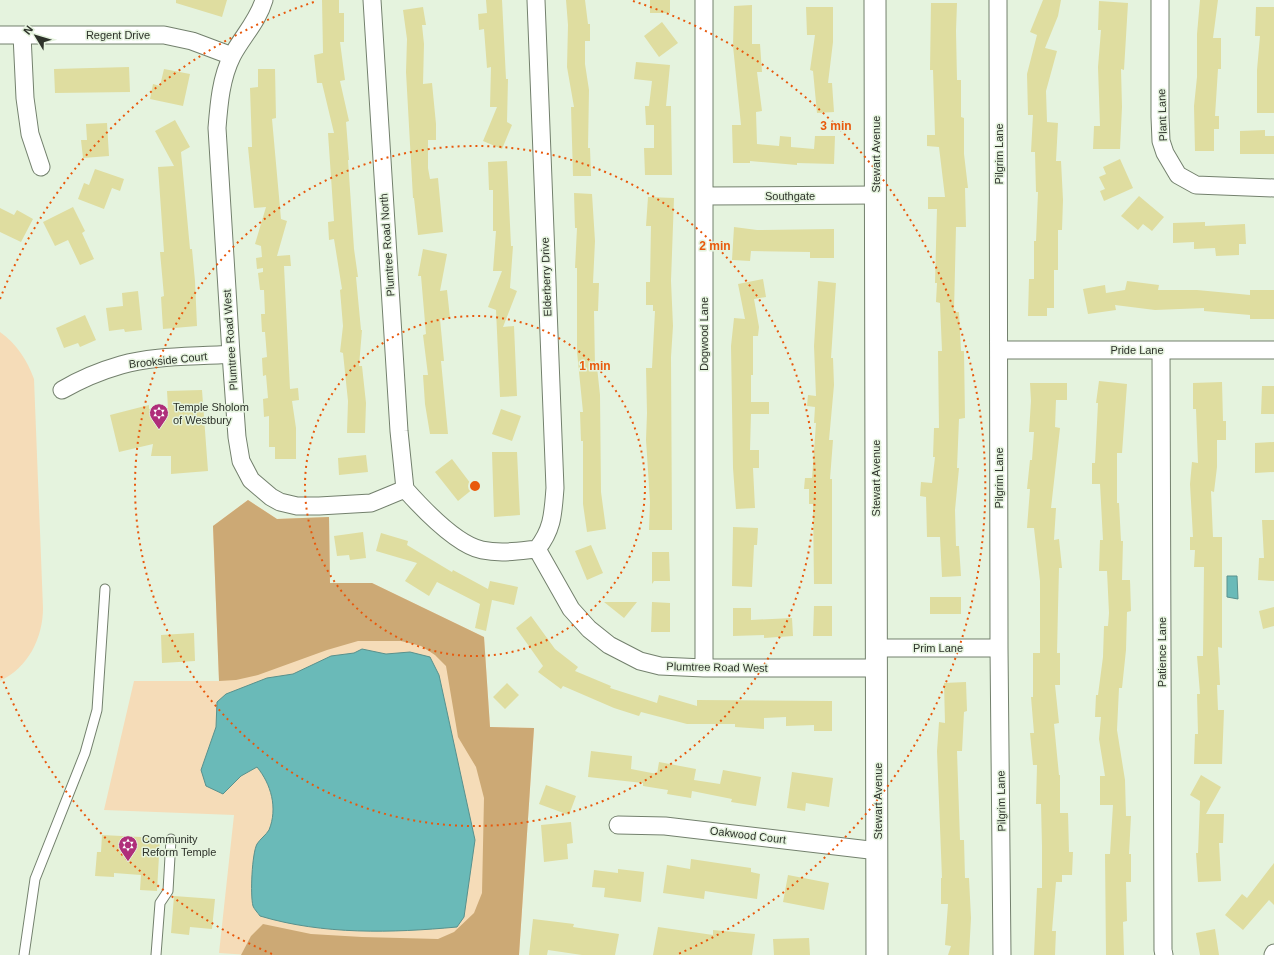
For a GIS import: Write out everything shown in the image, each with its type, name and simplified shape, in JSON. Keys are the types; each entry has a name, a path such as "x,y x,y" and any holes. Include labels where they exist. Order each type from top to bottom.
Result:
{"street":[{"name":"Plumtree Road West","path":"264,0 255,22 232,56 220,91 218,128 231,354 237,437 241,461 251,480 271,497 280,502 297,506 371,503 405,490"},
{"name":"Plumtree Road North","path":"372,0 399,431 405,490"},
{"name":"Elderberry Drive","path":"536,0 555,488 552,524 545,539 537,549"},
{"name":"Dogwood Lane","path":"704,0 704,668"},
{"name":"Stewart Avenue","path":"875,0 876,658 878,851 877,955"},
{"name":"Pilgrim Lane","path":"998,0 999,648 1002,955"},
{"name":"Plant Lane","path":"1160,0 1160,117 1161,141 1165,153 1178,174 1196,185 1274,188"},
{"name":"Regent Drive","path":"0,35 164,35 192,41 232,56"},
{"path":"22,35 25,98 30,134 41,167"},
{"name":"Southgate","path":"704,196 876,196"},
{"name":"Pride Lane","path":"999,350 1274,350"},
{"name":"Patience Lane","path":"1161,350 1164,955"},
{"name":"Brookside Court","path":"62,390 88,376 123,364 231,354"},
{"path":"405,490 426,512 461,540 480,550 507,553 537,549"},
{"name":"Plumtree Road West","path":"537,549 571,609 589,629 609,645 640,661 660,666 704,668 876,658"},
{"name":"Prim Lane","path":"876,658 999,648"},
{"name":"Oakwood Court","path":"618,825 666,826 878,851"}],"lane":[{"path":"24,955 35,879 85,753 97,710 105,589"},
{"path":"156,955 160,903 168,891 171,839"}],"shaded area":[{"path":"0,332 12,342 21,353 34,379 43,608 40,630 32,651 19,668 0,681"},
{"path":"248,500 277,519 329,517 330,583 372,583 484,637 490,727 534,728 519,955 249,955 219,953 234,815 104,810 134,681 219,681 213,526"},
{"path":"248,500 277,519 329,517 330,583 372,583 484,637 490,727 534,728 519,955 241,955 251,936 263,924 311,934 362,937 438,939 454,932 474,913 482,893 484,798 476,767 458,737 446,666 435,655 421,646 401,641 358,641 327,650 258,675 236,680 219,681 213,526"}],"water":[{"path":"1227,576 1237,576 1238,599 1227,597"},
{"path":"362,649 386,654 410,652 430,657 439,675 475,840 464,917 457,927 358,931 308,927 260,916 255,910 252,901 252,874 255,849 257,844 269,830 272,822 272,797 266,781 257,767 241,776 223,794 206,786 201,770 216,727 217,702 226,694 267,678 293,674 331,656 354,653"}],"building":[{"path":"176,0 227,0 222,17 176,3"},
{"path":"322,0 339,0 339,13 344,13 344,42 340,42 345,80 340,81 349,121 346,122 354,249 358,277 356,277 362,330 359,366 362,366 366,403 365,433 347,433 348,401 343,353 340,352 343,326 340,290 342,289 334,239 329,240 328,222 334,221 328,133 334,133 322,83 317,83 314,55 323,53"},
{"path":"486,0 502,0 506,79 508,79 507,122 512,125 502,149 483,141 497,107 490,107 491,67 487,68 484,29 479,30 478,14 487,13"},
{"path":"566,0 585,0 588,24 590,24 590,41 585,41 585,64 589,90 588,148 590,148 591,176 573,176 571,107 574,107 567,67 568,25"},
{"path":"650,0 670,0 670,13 650,13"},
{"path":"1043,0 1061,0 1058,16 1045,48 1057,51 1046,91 1047,122 1058,123 1056,161 1061,161 1063,200 1062,230 1058,230 1058,270 1054,270 1054,308 1047,308 1047,316 1028,316 1029,279 1034,279 1034,241 1036,241 1038,192 1036,192 1035,152 1031,152 1033,115 1028,115 1027,74 1037,35 1030,32"},
{"path":"1200,0 1218,0 1213,38 1221,38 1221,69 1218,69 1215,116 1219,116 1219,129 1214,129 1214,151 1195,151 1194,106 1197,77 1197,34"},
{"path":"1099,1 1128,3 1124,70 1121,69 1122,107 1120,149 1093,149 1094,126 1100,126 1098,67 1101,30 1098,30"},
{"path":"931,3 957,3 957,80 961,80 961,117 964,118 964,154 968,188 965,188 966,227 956,227 954,312 959,312 961,351 964,351 965,418 959,419 957,468 959,468 955,510 956,546 959,546 961,576 942,577 940,537 927,537 926,497 920,496 921,482 932,483 935,457 933,457 934,428 939,428 938,351 942,351 940,303 936,302 937,283 935,283 937,209 928,209 928,197 945,197 939,147 927,146 927,135 935,135 933,70 930,70"},
{"path":"752,5 752,44 760,44 762,72 757,72 762,111 756,112 757,144 779,146 780,136 791,137 791,147 814,149 815,136 835,136 834,164 797,163 797,165 750,161 750,163 733,163 732,125 741,125 733,46 734,6"},
{"path":"423,7 426,25 422,25 424,44 423,84 432,83 436,124 436,140 428,140 428,168 430,179 438,178 443,232 418,235 413,198 406,72 407,39 403,10"},
{"path":"806,7 833,7 833,42 828,83 832,83 834,112 817,113 813,71 810,70 815,35 807,35"},
{"path":"1256,7 1274,7 1274,113 1257,113 1257,70 1260,36 1255,36"},
{"path":"662,22 678,43 659,57 644,36"},
{"path":"636,62 670,65 666,106 671,106 672,175 645,175 644,148 654,148 654,125 646,125 645,106 649,106 652,81 634,79"},
{"path":"129,67 130,92 55,93 54,69"},
{"path":"164,69 190,74 183,106 150,99 153,84 160,86"},
{"path":"258,69 275,69 276,118 272,119 281,219 287,221 277,256 290,255 291,266 284,266 290,389 298,388 299,400 292,401 296,428 296,459 275,459 275,447 269,447 269,416 264,417 263,399 268,398 266,375 263,376 262,358 267,357 265,332 262,332 261,314 265,314 264,290 260,290 258,273 263,272 263,268 257,269 256,258 262,257 261,246 255,244 266,207 254,208 248,147 252,147 250,88 258,87"},
{"path":"175,120 190,147 181,152 190,249 192,249 195,281 197,326 163,329 161,297 164,296 160,252 164,252 158,167 174,166 155,131"},
{"path":"107,123 109,156 83,158 81,140 87,140 86,124"},
{"path":"1265,130 1265,136 1274,136 1274,154 1240,154 1240,131"},
{"path":"1120,159 1133,188 1104,201 1100,191 1105,189 1099,177 1106,174 1103,167"},
{"path":"507,161 511,246 513,246 510,288 517,291 503,327 514,326 517,396 500,397 496,310 488,307 502,271 493,271 496,231 493,231 493,190 489,190 488,162"},
{"path":"95,169 124,179 120,191 112,188 104,209 78,199 84,183 89,185"},
{"path":"574,193 592,194 595,241 593,283 599,283 598,311 594,311 595,367 597,367 600,395 601,492 606,529 587,532 583,504 583,441 581,441 580,412 583,412 577,352 577,268 575,268 577,228 575,228"},
{"path":"1139,196 1164,217 1152,231 1143,224 1138,230 1121,216"},
{"path":"648,197 674,198 671,281 673,326 671,357 672,530 649,530 650,502 646,440 646,368 652,368 655,311 653,311 653,305 646,305 646,282 650,282 651,226 646,226"},
{"path":"73,207 85,231 82,233 94,259 80,265 68,240 55,246 43,222"},
{"path":"0,208 14,215 17,210 33,219 21,242 0,232"},
{"path":"1205,222 1205,226 1245,224 1246,244 1239,244 1239,255 1216,256 1215,248 1194,249 1194,242 1173,243 1173,223"},
{"path":"734,227 757,230 834,229 834,258 810,258 810,252 751,251 750,261 732,260"},
{"path":"423,249 447,254 440,291 447,290 450,318 440,319 444,361 441,361 448,434 430,434 425,404 423,375 428,375 423,335 426,334 421,276 418,276"},
{"path":"763,279 766,297 754,299 759,327 758,336 753,336 751,402 769,402 769,414 751,414 750,450 759,450 759,468 753,468 755,508 736,509 733,468 731,346 734,318 745,319 738,284"},
{"path":"818,281 836,283 831,358 833,358 834,385 829,440 833,440 830,479 832,479 832,584 814,584 813,504 809,504 809,489 804,489 805,478 812,478 816,423 814,423 815,407 807,406 808,395 816,396 814,346"},
{"path":"1127,281 1159,285 1158,290 1197,290 1250,295 1250,290 1274,290 1274,319 1250,319 1250,315 1204,311 1204,308 1155,310 1115,305 1116,310 1088,314 1083,289 1105,285 1106,293 1125,290"},
{"path":"138,291 142,330 125,332 124,329 109,331 106,308 123,306 122,293"},
{"path":"85,315 96,340 80,347 78,343 64,348 56,328"},
{"path":"1099,381 1127,384 1122,453 1117,453 1117,503 1119,503 1121,541 1123,541 1122,580 1130,580 1131,611 1127,612 1126,650 1122,688 1119,688 1117,730 1125,780 1126,816 1131,816 1129,854 1131,854 1131,882 1126,882 1127,921 1123,922 1124,955 1106,955 1105,854 1110,854 1113,805 1100,805 1100,776 1105,776 1099,739 1101,717 1095,717 1096,695 1098,695 1103,657 1104,626 1108,626 1109,613 1107,571 1099,571 1100,540 1103,540 1100,484 1092,484 1092,463 1095,463 1098,403 1096,403"},
{"path":"1222,382 1223,421 1226,421 1226,440 1217,440 1217,467 1214,492 1211,491 1213,537 1222,537 1222,648 1218,647 1220,685 1217,685 1218,710 1224,710 1222,764 1194,764 1195,734 1198,734 1197,694 1200,694 1197,656 1203,656 1204,567 1194,567 1195,550 1190,550 1190,537 1193,537 1190,484 1192,462 1198,463 1196,409 1193,409 1193,383"},
{"path":"1030,383 1067,383 1067,400 1056,400 1055,427 1060,428 1051,508 1056,508 1054,540 1059,539 1062,568 1059,568 1057,653 1060,653 1060,685 1055,685 1059,723 1054,724 1060,775 1060,813 1068,813 1069,852 1073,852 1072,875 1062,875 1062,882 1056,882 1052,931 1056,931 1055,955 1034,955 1037,888 1042,888 1042,846 1041,804 1036,804 1037,765 1033,765 1030,733 1034,733 1031,697 1033,697 1033,653 1040,653 1040,581 1034,528 1027,528 1030,489 1027,489 1030,460 1032,460 1034,432 1029,432 1031,401"},
{"path":"1262,386 1274,386 1274,414 1261,414"},
{"name":"Temple Sholom of Westbury","path":"202,390 208,471 171,474 171,456 151,456 153,444 119,452 110,415 149,405 149,409 168,408 167,391"},
{"path":"501,409 521,416 512,441 492,434"},
{"path":"1274,442 1274,472 1255,473 1255,443"},
{"path":"492,452 517,452 520,515 494,517"},
{"path":"366,455 368,472 339,475 338,458"},
{"path":"452,459 474,488 458,501 435,472"},
{"path":"1262,520 1274,520 1274,581 1258,580 1259,558 1264,558"},
{"path":"733,527 758,528 757,545 754,545 752,587 732,586"},
{"path":"363,532 366,558 350,560 349,555 337,556 334,536"},
{"path":"381,533 408,541 407,545 452,572 453,570 488,589 490,581 518,587 514,605 492,600 486,631 475,628 480,604 437,582 429,596 405,581 417,563 376,551"},
{"path":"591,545 603,573 587,580 575,551"},
{"path":"652,552 669,552 670,581 654,581 652,584"},
{"path":"930,597 961,597 961,614 930,614"},
{"path":"604,602 637,602 624,618"},
{"path":"652,602 670,603 670,632 651,632"},
{"path":"814,606 832,606 832,636 813,636"},
{"path":"1274,607 1274,626 1263,629 1259,611"},
{"path":"733,608 751,608 751,620 792,618 793,636 764,638 764,635 733,636"},
{"path":"531,616 555,649 578,667 575,671 611,686 610,688 657,703 659,695 697,706 697,700 832,701 832,731 814,731 814,725 786,726 786,717 764,718 764,729 735,727 735,724 687,724 641,712 639,716 614,708 563,686 561,689 538,672 543,666 516,628"},
{"path":"194,633 195,661 162,663 161,635"},
{"path":"966,682 967,711 964,712 962,751 957,751 960,840 964,840 965,878 969,878 971,918 969,955 948,955 951,946 945,945 948,904 941,904 942,878 937,751 939,722 945,723 944,683"},
{"path":"507,683 519,695 505,709 493,697"},
{"path":"591,751 632,756 631,769 657,774 659,762 696,769 694,780 720,784 723,770 761,777 756,806 731,802 732,799 692,791 691,798 667,794 668,790 643,786 643,783 588,777"},
{"path":"792,772 833,778 829,807 806,803 805,811 787,808"},
{"path":"1201,775 1221,787 1206,814 1224,814 1223,843 1219,843 1221,881 1198,882 1196,853 1198,853 1200,801 1190,795"},
{"path":"546,785 576,796 569,815 539,804"},
{"path":"571,822 573,843 567,844 568,859 544,862 541,825"},
{"name":"Community Reform Temple","path":"102,835 160,838 157,891 140,890 141,875 114,873 114,877 95,876 97,852 101,852"},
{"path":"691,859 751,868 751,872 760,874 757,899 705,891 704,899 663,893 667,865 690,869"},
{"path":"1274,863 1274,905 1269,900 1243,930 1225,915 1242,894 1247,898"},
{"path":"618,869 644,872 641,902 604,897 605,888 592,887 594,870 618,873"},
{"path":"788,875 829,883 824,910 783,902"},
{"path":"174,896 215,899 212,929 190,927 189,935 171,933"},
{"path":"533,919 574,924 573,927 619,934 615,955 582,955 548,950 547,955 529,955"},
{"path":"658,927 713,935 713,930 755,934 752,955 653,955"},
{"path":"1215,929 1219,955 1200,955 1196,933"},
{"path":"809,938 810,955 774,955 773,939"}],"place":[{"name":"Temple Sholom of Westbury","path":"159,430"},
{"name":"Community Reform Temple","path":"128,862"}]}
